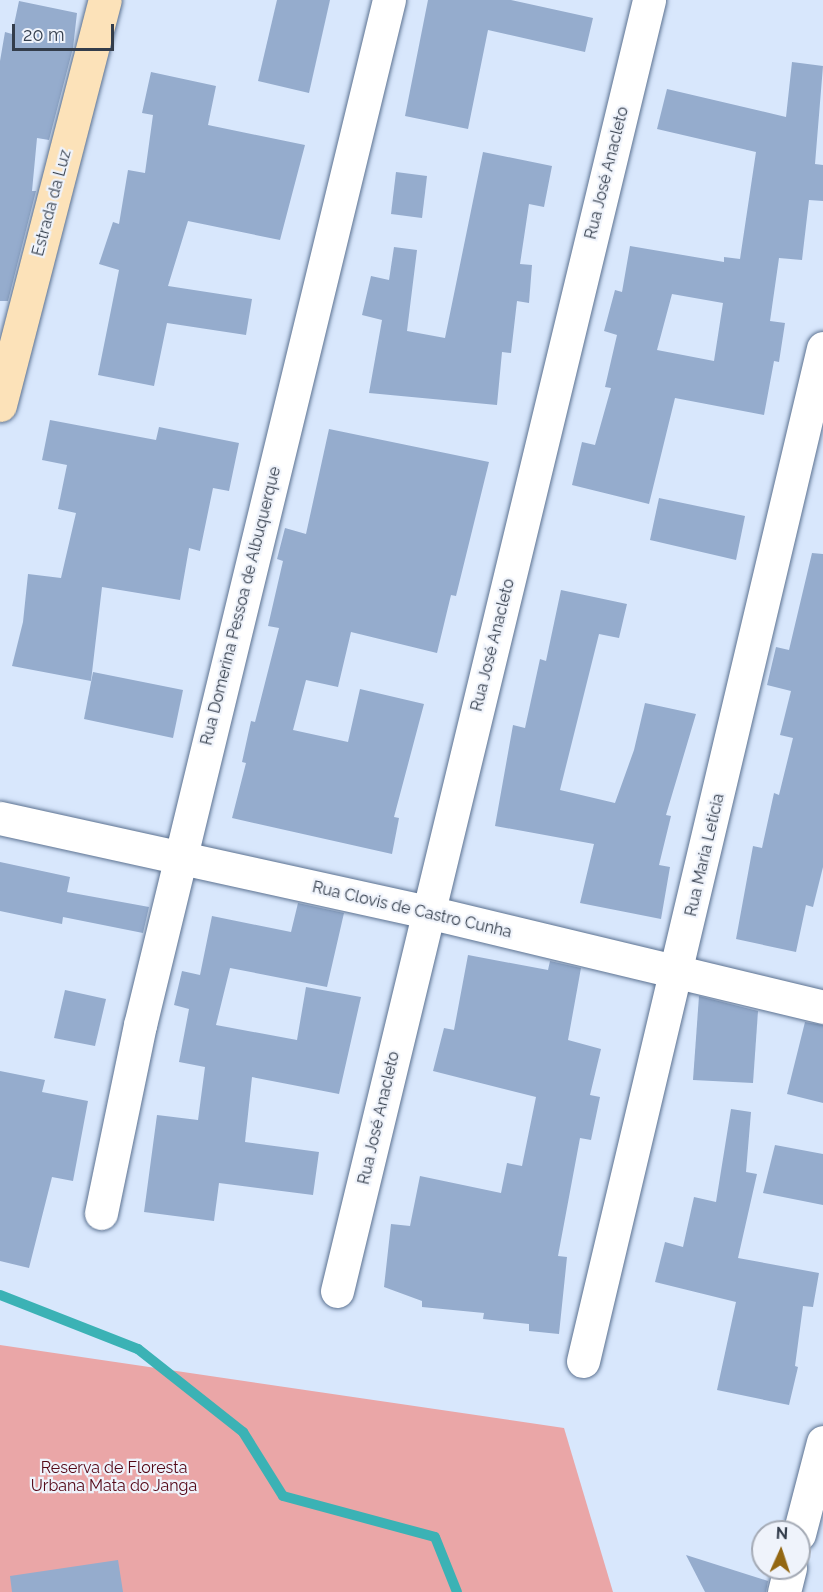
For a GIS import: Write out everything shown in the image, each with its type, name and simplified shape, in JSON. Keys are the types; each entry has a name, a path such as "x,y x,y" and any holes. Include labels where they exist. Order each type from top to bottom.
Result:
{"main road":[{"name":"Estrada da Luz","path":"0,405 105,0"}],"street":[{"name":"Rua Domerina Pessoa de Albuquerque","path":"101,1213 180,859 389,0"},
{"name":"Rua José Anacleto","path":"337,1291 650,0"},
{"name":"Rua Maria Leticia","path":"583,1361 678,972 823,348"},
{"name":"Rua Clovis de Castro Cunha","path":"0,818 428,912 823,1007"},
{"path":"803,1520 823,1442"}],"green space":[{"name":"Reserva de Floresta Urbana Mata do Janga","path":"0,1345 564,1428 613,1592 0,1592"}],"building":[{"path":"277,0 330,0 309,93 258,81"},
{"path":"428,0 511,0 593,18 585,52 488,30 468,129 405,116"},
{"path":"19,1 77,13 73,48 49,140 37,138 32,191 36,191 8,301 0,301 0,61 5,32 12,34"},
{"path":"792,62 823,66 815,164 823,165 823,201 809,200 802,260 779,258 770,321 785,323 779,362 774,361 764,415 675,398 649,504 572,485 582,442 595,445 611,388 605,387 617,335 604,331 615,290 622,292 630,246 724,262 724,257 740,259 756,152 657,129 667,89 786,117","holes":["672,294 723,303 714,361 657,350"]},
{"path":"151,72 216,86 208,125 305,145 280,240 188,221 168,286 252,299 246,335 167,323 154,386 98,375 119,270 99,264 113,222 119,224 128,170 145,173 153,115 142,113"},
{"path":"483,152 552,166 544,207 529,204 520,264 532,265 529,303 517,301 511,353 502,352 497,405 369,393 382,320 362,315 371,276 389,280 394,247 417,250 407,331 445,338"},
{"path":"396,172 427,176 422,218 391,214"},
{"path":"50,420 156,440 159,427 239,443 229,491 213,488 200,551 189,548 180,600 102,587 91,681 12,666 23,622 28,574 61,578 76,513 58,509 67,465 42,460"},
{"path":"329,429 489,462 456,596 451,595 437,653 351,632 338,687 306,680 293,730 348,742 360,689 424,704 394,817 399,818 392,854 232,818 246,763 242,762 251,721 255,722 279,628 268,626 283,561 277,559 285,528 306,534"},
{"path":"659,498 745,516 736,560 650,540"},
{"path":"812,553 823,554 823,867 813,907 806,905 796,952 736,939 753,846 762,848 774,793 779,795 793,738 780,735 791,691 767,685 776,647 789,650"},
{"path":"561,590 627,604 619,638 599,634 560,790 615,803 634,750 645,703 696,714 666,815 671,816 659,865 670,867 661,919 580,903 594,844 495,826 513,725 525,728 540,659 546,661"},
{"path":"93,672 183,690 173,738 84,719"},
{"path":"0,862 70,877 67,892 149,907 143,933 63,917 62,924 0,911"},
{"path":"298,903 344,913 327,987 230,968 216,1025 297,1040 306,987 361,997 339,1094 252,1077 245,1142 319,1152 313,1195 219,1183 214,1221 144,1212 157,1115 198,1120 205,1067 179,1062 189,1009 174,1005 182,971 200,975 212,916 291,932"},
{"path":"468,955 548,970 550,961 581,968 568,1040 601,1049 590,1095 600,1097 591,1140 580,1138 558,1256 567,1257 559,1334 529,1331 529,1324 483,1319 484,1313 422,1307 422,1301 384,1287 391,1224 410,1226 420,1176 501,1193 507,1163 522,1166 536,1097 433,1071 444,1028 454,1030"},
{"path":"65,990 106,999 95,1046 54,1038"},
{"path":"699,996 758,1011 753,1083 693,1080"},
{"path":"805,1022 823,1025 823,1103 787,1094"},
{"path":"0,1071 45,1080 42,1092 88,1101 73,1181 52,1177 29,1268 0,1261"},
{"path":"731,1109 751,1112 746,1172 757,1174 738,1258 819,1273 813,1307 803,1306 795,1366 798,1367 789,1405 717,1390 736,1302 655,1282 665,1242 683,1247 694,1197 716,1202"},
{"path":"775,1145 823,1154 823,1205 763,1193"},
{"path":"686,1555 751,1576 751,1580 768,1581 766,1592 705,1592"},
{"path":"118,1560 123,1592 12,1592 10,1576"}],"waterway":[{"path":"0,1295 138,1349 243,1432 283,1496 435,1537 457,1592"}]}
